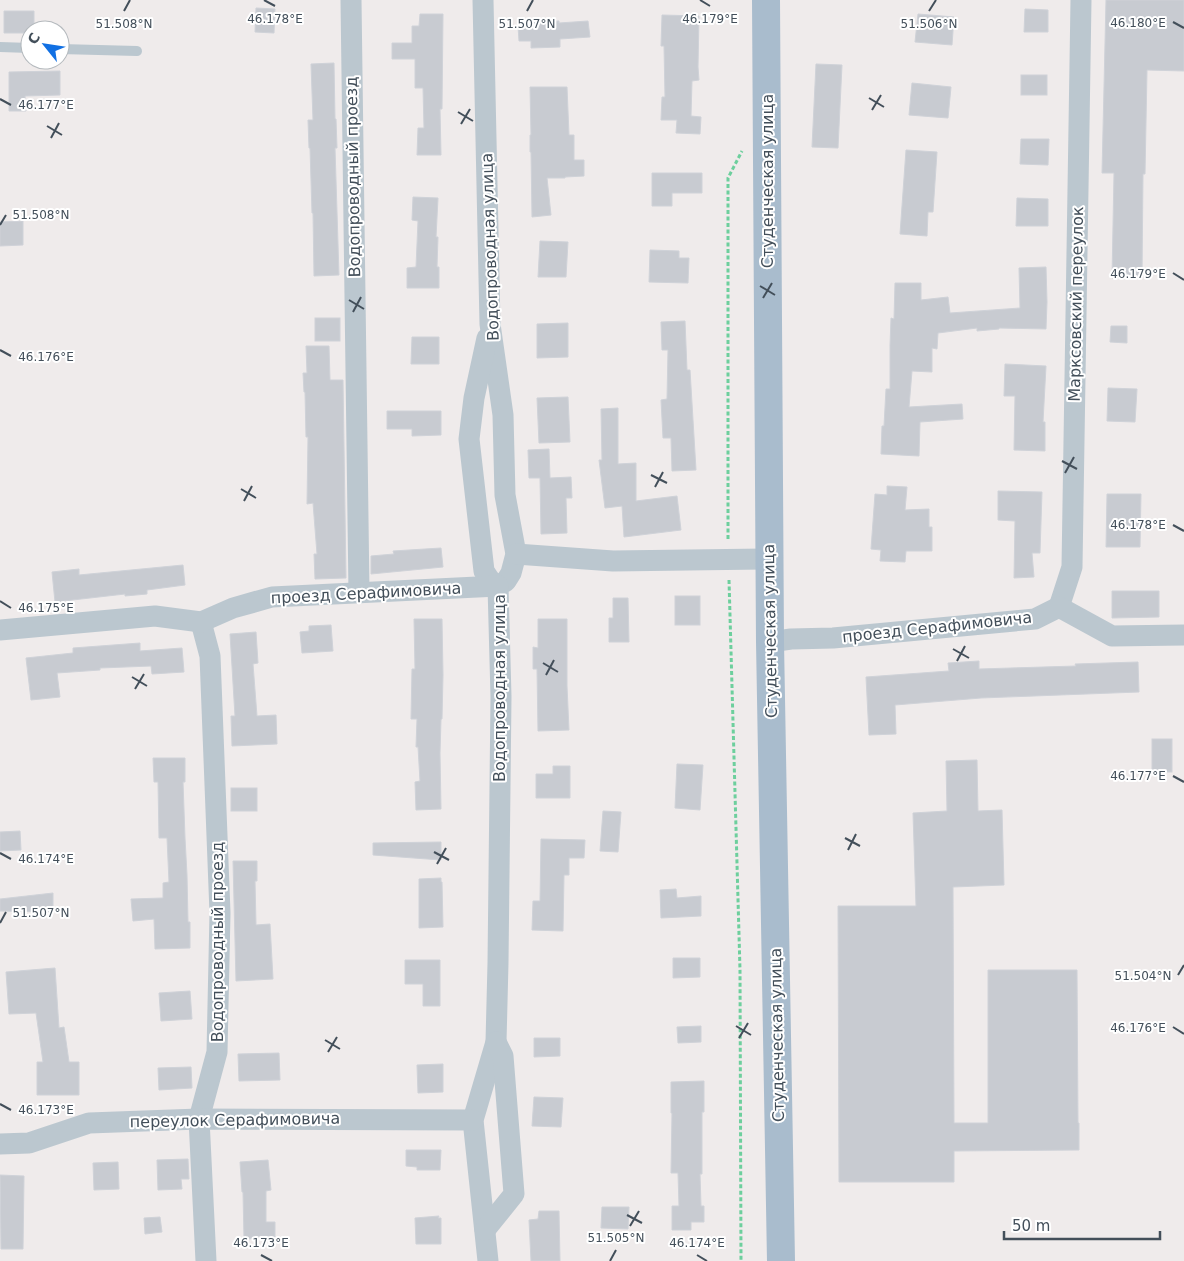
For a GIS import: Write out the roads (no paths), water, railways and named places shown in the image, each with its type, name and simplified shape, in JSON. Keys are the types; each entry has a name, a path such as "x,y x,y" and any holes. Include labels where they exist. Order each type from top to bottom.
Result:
{"main road":[{"name":"Студенческая улица","path":"766,0 769,559 781,1261"}],"street":[{"name":"Водопроводный проезд","path":"351,0 359,593"},
{"name":"Водопроводная улица","path":"483,0 490,324 503,415 504,495 516,554 511,573 506,581 498,586 501,697 496,1042 473,1120 488,1261"},
{"name":"Марксовский переулок","path":"1059,607 1072,568 1081,0"},
{"path":"490,324 474,398 469,440 484,571 490,580 498,586"},
{"path":"516,554 613,561 769,559"},
{"name":"проезд Серафимовича","path":"201,622 233,608 272,597 498,586"},
{"name":"проезд Серафимовича","path":"770,642 1035,619 1059,607"},
{"path":"1059,607 1112,636 1184,635"},
{"path":"0,630 155,616 201,622"},
{"name":"Водопроводный проезд","path":"201,622 210,656 220,913 217,1052 198,1119 206,1261"},
{"path":"485,1230 514,1194 503,1056 496,1042"},
{"name":"переулок Серафимовича","path":"0,1144 28,1143 89,1122 198,1119 473,1120"}],"lane":[{"path":"0,47 20,48"},
{"path":"70,49 136,51"}]}
